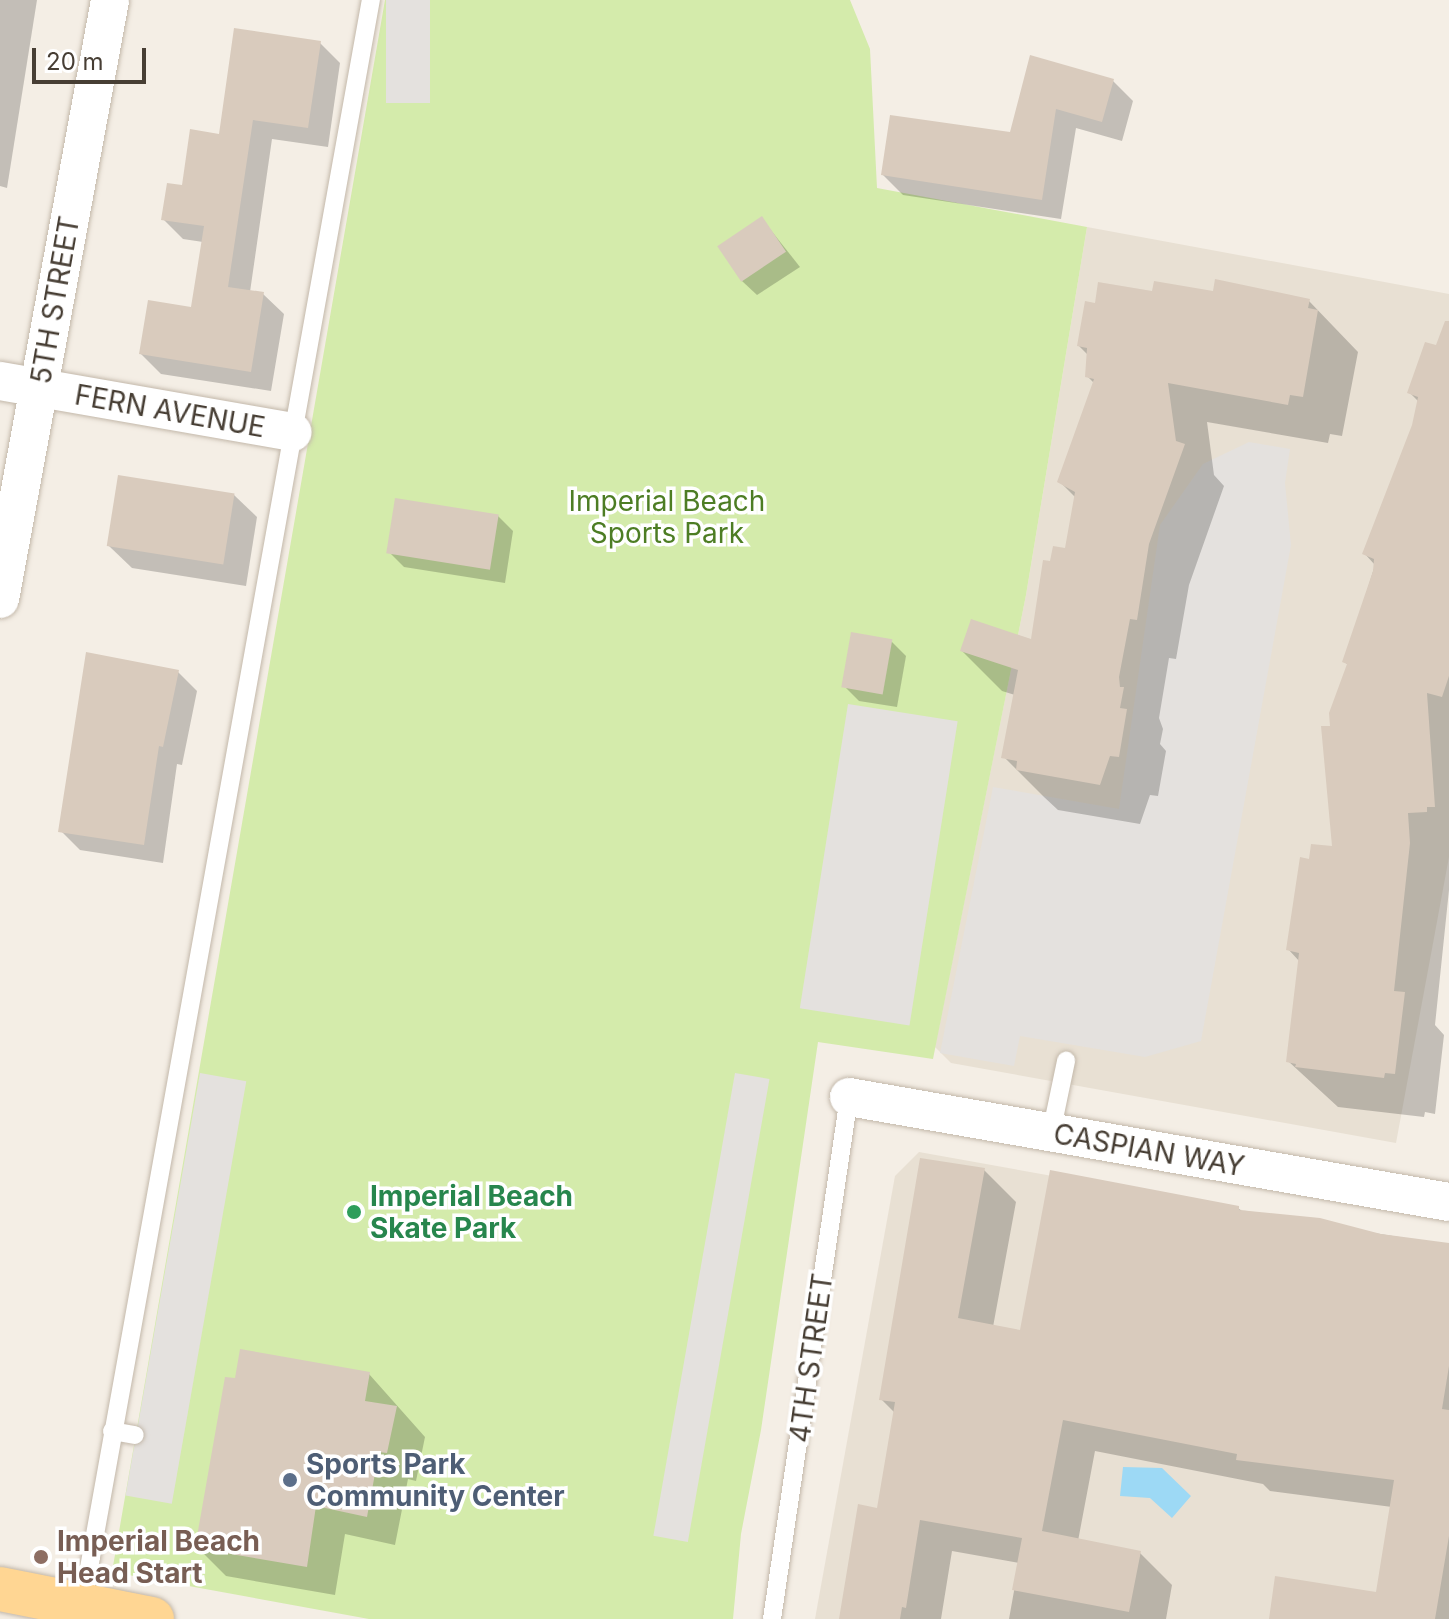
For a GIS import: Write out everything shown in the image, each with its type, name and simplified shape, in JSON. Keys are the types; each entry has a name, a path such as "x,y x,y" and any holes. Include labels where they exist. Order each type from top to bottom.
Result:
{"main road":[{"path":"0,1589 81,1612 152,1619"}],"street":[{"name":"5TH STREET","path":"0,599 110,0"},
{"name":"FERN AVENUE","path":"0,381 293,432"},
{"name":"CASPIAN WAY","path":"849,1097 1449,1202"}],"lane":[{"path":"81,1612 371,0"},
{"path":"1051,1133 1066,1061"},
{"name":"4TH STREET","path":"772,1619 849,1097"},
{"path":"112,1431 135,1435"}],"shaded area":[{"path":"386,0 430,0 430,103 386,103"},
{"path":"1087,227 1449,294 1449,857 1396,1143 951,1063 935,1047 1026,595"},
{"path":"1249,442 1290,449 1285,483 1291,545 1201,1041 1145,1057 1020,1036 1014,1066 940,1053 993,787 1119,809 1160,525 1203,464"},
{"path":"848,704 958,721 909,1026 800,1008"},
{"path":"200,1073 246,1081 172,1504 126,1495"},
{"path":"735,1073 769,1079 688,1542 653,1536"},
{"path":"919,1152 1449,1247 1449,1619 815,1619 895,1176"}],"green space":[{"name":"Imperial Beach Sports Park","path":"385,0 850,0 870,49 877,188 1087,227 1026,595 933,1059 818,1042 761,1430 741,1534 733,1619 369,1619 112,1572"}],"water":[{"path":"1123,1467 1162,1468 1191,1496 1172,1518 1150,1498 1120,1496"}],"building":[{"path":"234,28 321,41 308,128 253,120 228,287 264,292 251,372 139,354 148,300 191,307 204,226 161,220 167,183 182,185 190,129 219,134"},
{"path":"1030,55 1114,79 1102,122 1056,109 1042,200 881,175 890,115 1010,132"},
{"path":"762,216 786,252 741,282 717,246"},
{"path":"1215,279 1310,299 1308,308 1318,310 1303,397 1290,395 1288,405 1168,383 1176,441 1185,444 1149,544 1137,620 1130,619 1119,677 1120,687 1124,687 1120,708 1127,709 1119,757 1110,756 1100,785 1016,770 1017,761 1001,758 1018,670 960,651 971,619 1031,639 1043,560 1050,561 1053,546 1065,548 1075,492 1057,482 1094,379 1085,377 1087,348 1077,346 1085,301 1095,303 1098,282 1152,291 1154,281 1213,291"},
{"path":"1445,321 1449,321 1449,676 1442,697 1427,693 1435,807 1427,807 1427,812 1408,813 1410,843 1394,991 1405,992 1395,1074 1385,1073 1384,1078 1295,1067 1296,1064 1286,1062 1299,953 1286,950 1300,857 1309,859 1311,844 1332,846 1321,726 1330,726 1329,713 1347,664 1342,662 1373,571 1374,559 1362,554 1412,425 1418,397 1407,393 1425,342 1436,345"},
{"path":"118,475 235,493 223,565 107,546"},
{"path":"395,498 499,514 490,570 386,553"},
{"path":"851,632 892,639 883,694 841,687"},
{"path":"86,652 179,670 163,747 159,746 144,845 58,832"},
{"path":"920,1158 985,1168 958,1318 1020,1330 1050,1170 1239,1206 1239,1210 1320,1218 1381,1234 1449,1243 1449,1366 1442,1409 1449,1410 1449,1536 1435,1619 1269,1619 1275,1576 1376,1592 1394,1480 1236,1460 1237,1454 1063,1420 1042,1531 1141,1551 1129,1612 1012,1590 1022,1538 920,1520 906,1608 902,1607 900,1619 839,1619 858,1504 877,1508 895,1402 879,1400"},
{"name":"Sports Park Community Center","path":"240,1349 370,1372 365,1401 397,1406 387,1453 379,1452 367,1517 316,1506 307,1567 195,1548 225,1377 235,1378"}],"place":[{"name":"Imperial Beach Skate Park","path":"354,1212"},
{"name":"Sports Park Community Center","path":"290,1480"},
{"name":"Imperial Beach Head Start","path":"41,1557"}]}
